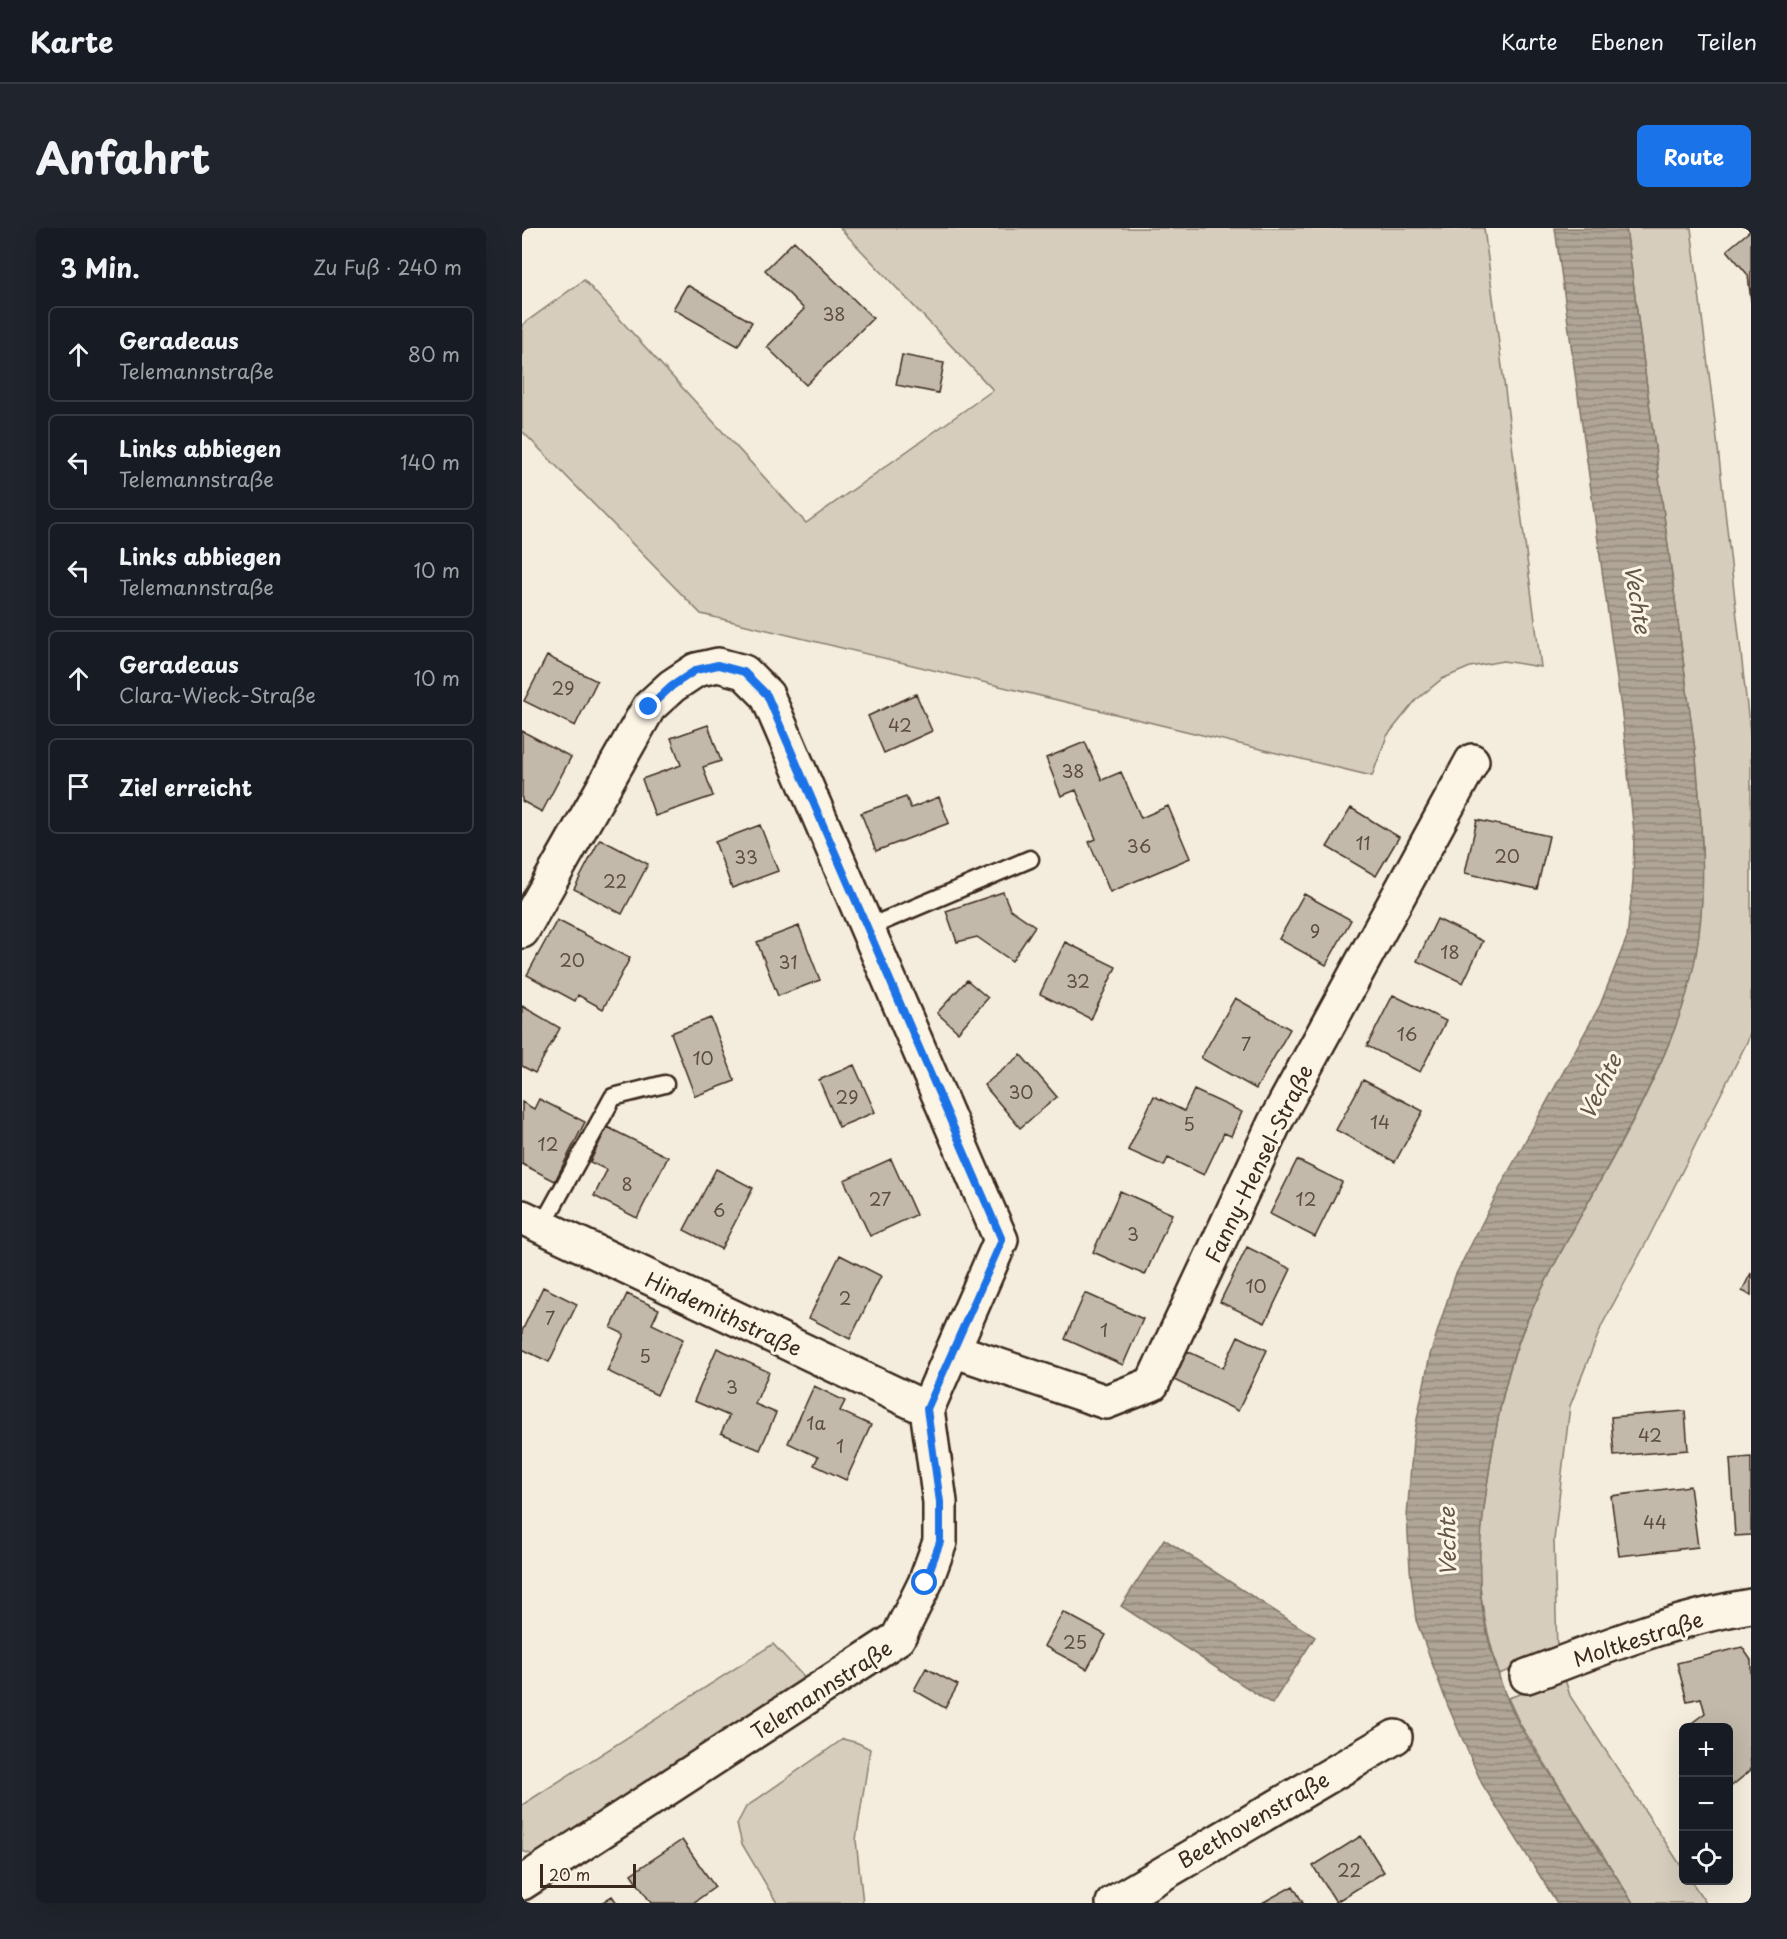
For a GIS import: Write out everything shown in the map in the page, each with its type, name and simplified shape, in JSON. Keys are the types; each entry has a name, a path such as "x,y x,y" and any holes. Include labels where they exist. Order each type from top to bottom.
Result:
{"street":[{"path":"522,931 649,707 672,686 696,670 718,665 744,672 767,695 1002,1240 927,1409"},
{"name":"Fanny-Hensel-Straße","path":"953,1350 1106,1402 1152,1384 1274,1124 1472,761"},
{"name":"Hindemithstraße","path":"532,1222 927,1409"},
{"name":"Telemannstraße","path":"522,1883 898,1638 925,1583 940,1542 940,1502 927,1409"},
{"name":"Moltkestraße","path":"1527,1676 1627,1638 1726,1610 1751,1606"},
{"name":"Beethovenstraße","path":"1113,1903 1395,1737"}],"lane":[{"path":"867,928 1030,859"},
{"path":"532,1222 613,1097 665,1084"}],"shaded area":[{"path":"840,228 1484,228 1541,667 1503,661 1470,667 1442,679 1416,700 1387,736 1372,776 701,614 522,431 522,325 584,280 806,523 993,390"},
{"path":"1626,228 1691,228 1751,742 1751,1029 1748,1040 1646,1243 1602,1325 1570,1406 1554,1540 1557,1651 1499,1674 1483,1610 1479,1561 1489,1471 1506,1382 1528,1319 1567,1241 1630,1127 1667,1048 1691,976 1701,914 1702,853 1696,758"},
{"path":"773,1644 817,1691 554,1862 522,1851 522,1805"},
{"path":"1565,1679 1570,1696 1679,1863 1679,1885 1694,1885 1706,1903 1633,1903 1520,1724 1508,1698"},
{"path":"843,1739 870,1749 856,1840 863,1903 777,1903 742,1844 737,1824 746,1807"}],"water":[{"name":"Vechte","path":"1555,228 1626,228 1696,758 1702,853 1701,915 1691,978 1682,1009 1666,1049 1629,1127 1547,1279 1528,1318 1513,1358 1497,1422 1490,1465 1482,1523 1480,1578 1483,1615 1500,1681 1509,1704 1530,1743 1633,1903 1557,1903 1482,1784 1448,1706 1416,1620 1407,1517 1413,1439 1430,1355 1455,1276 1505,1178 1600,1005 1627,937 1633,882 1634,833 1623,723"},
{"path":"1164,1539 1315,1637 1272,1704 1121,1606"}],"building":[{"path":"1751,230 1751,302 1748,275 1727,250"},
{"path":"794,241 873,318 806,385 767,347 804,309 765,270"},
{"path":"687,285 752,322 738,346 673,309"},
{"path":"902,355 944,363 938,393 896,385"},
{"path":"547,656 597,681 575,726 524,701"},
{"path":"916,694 932,731 884,753 868,716"},
{"path":"708,725 721,761 703,767 713,796 655,816 642,779 681,765 671,738"},
{"path":"522,731 571,757 542,812 522,801"},
{"path":"1085,742 1102,780 1121,772 1141,818 1168,806 1190,858 1110,892 1089,842 1096,839 1076,790 1061,796 1046,758"},
{"path":"906,797 911,808 939,797 949,823 876,851 861,813"},
{"path":"1351,808 1399,837 1376,876 1327,847"},
{"path":"1477,820 1549,836 1537,889 1465,873"},
{"path":"760,825 778,871 732,888 715,842"},
{"path":"600,839 648,864 622,914 574,889"},
{"path":"1003,892 1010,909 1035,926 1012,961 977,937 957,942 946,911"},
{"path":"1304,894 1351,920 1326,965 1279,939"},
{"path":"1437,919 1483,941 1463,983 1417,961"},
{"path":"557,920 630,958 603,1009 578,995 575,1001 527,975"},
{"path":"799,926 820,980 778,996 757,942"},
{"path":"1065,942 1116,967 1091,1019 1040,994"},
{"path":"967,980 988,998 958,1032 937,1013"},
{"path":"1393,995 1446,1021 1420,1072 1367,1046"},
{"path":"1235,998 1290,1029 1256,1089 1201,1058"},
{"path":"522,1006 560,1028 535,1073 522,1066"},
{"path":"711,1018 735,1081 695,1096 671,1033"},
{"path":"1021,1055 1057,1097 1020,1128 984,1085"},
{"path":"854,1065 875,1112 839,1127 819,1080"},
{"path":"1363,1080 1423,1111 1395,1162 1336,1130"},
{"path":"1194,1090 1242,1112 1231,1136 1224,1133 1204,1175 1168,1158 1164,1166 1128,1150 1154,1096 1184,1111"},
{"path":"539,1099 585,1122 555,1181 522,1164 522,1102 534,1109"},
{"path":"607,1127 668,1157 637,1218 594,1196 607,1170 590,1162"},
{"path":"891,1159 916,1215 870,1236 844,1180"},
{"path":"1297,1160 1342,1182 1315,1237 1270,1214"},
{"path":"716,1169 753,1188 721,1249 684,1230"},
{"path":"1120,1191 1172,1214 1145,1275 1093,1252"},
{"path":"1247,1247 1291,1269 1265,1323 1220,1302"},
{"path":"840,1255 881,1276 850,1339 809,1318"},
{"path":"1751,1273 1751,1295 1742,1291"},
{"path":"543,1287 577,1304 549,1362 522,1349 522,1331"},
{"path":"1085,1293 1143,1319 1123,1365 1065,1339"},
{"path":"627,1294 659,1309 652,1324 683,1339 657,1395 607,1371 624,1334 611,1328"},
{"path":"1238,1336 1267,1350 1238,1411 1174,1380 1187,1351 1223,1368"},
{"path":"717,1348 769,1372 755,1404 776,1413 760,1450 721,1433 729,1416 694,1401"},
{"path":"814,1386 845,1401 840,1411 871,1425 846,1480 814,1465 818,1457 788,1443"},
{"path":"1685,1411 1688,1450 1614,1456 1611,1417"},
{"path":"1751,1457 1751,1535 1735,1536 1730,1459"},
{"path":"1690,1486 1698,1547 1619,1556 1611,1496"},
{"path":"1063,1612 1106,1635 1087,1669 1044,1646"},
{"path":"1742,1647 1751,1660 1751,1770 1733,1785 1733,1723 1692,1723 1705,1713 1701,1698 1687,1701 1677,1663"},
{"path":"926,1668 958,1685 945,1708 914,1690"},
{"path":"1361,1836 1384,1872 1336,1902 1313,1866"},
{"path":"682,1840 715,1887 693,1903 651,1903 631,1874"},
{"path":"1293,1886 1303,1903 1262,1903"},
{"path":"612,1896 617,1903 601,1903"}],"route":[{"path":"649,707 672,686 696,670 718,665 744,672 767,695 1002,1240 927,1409 940,1502 940,1542 925,1583"}]}
